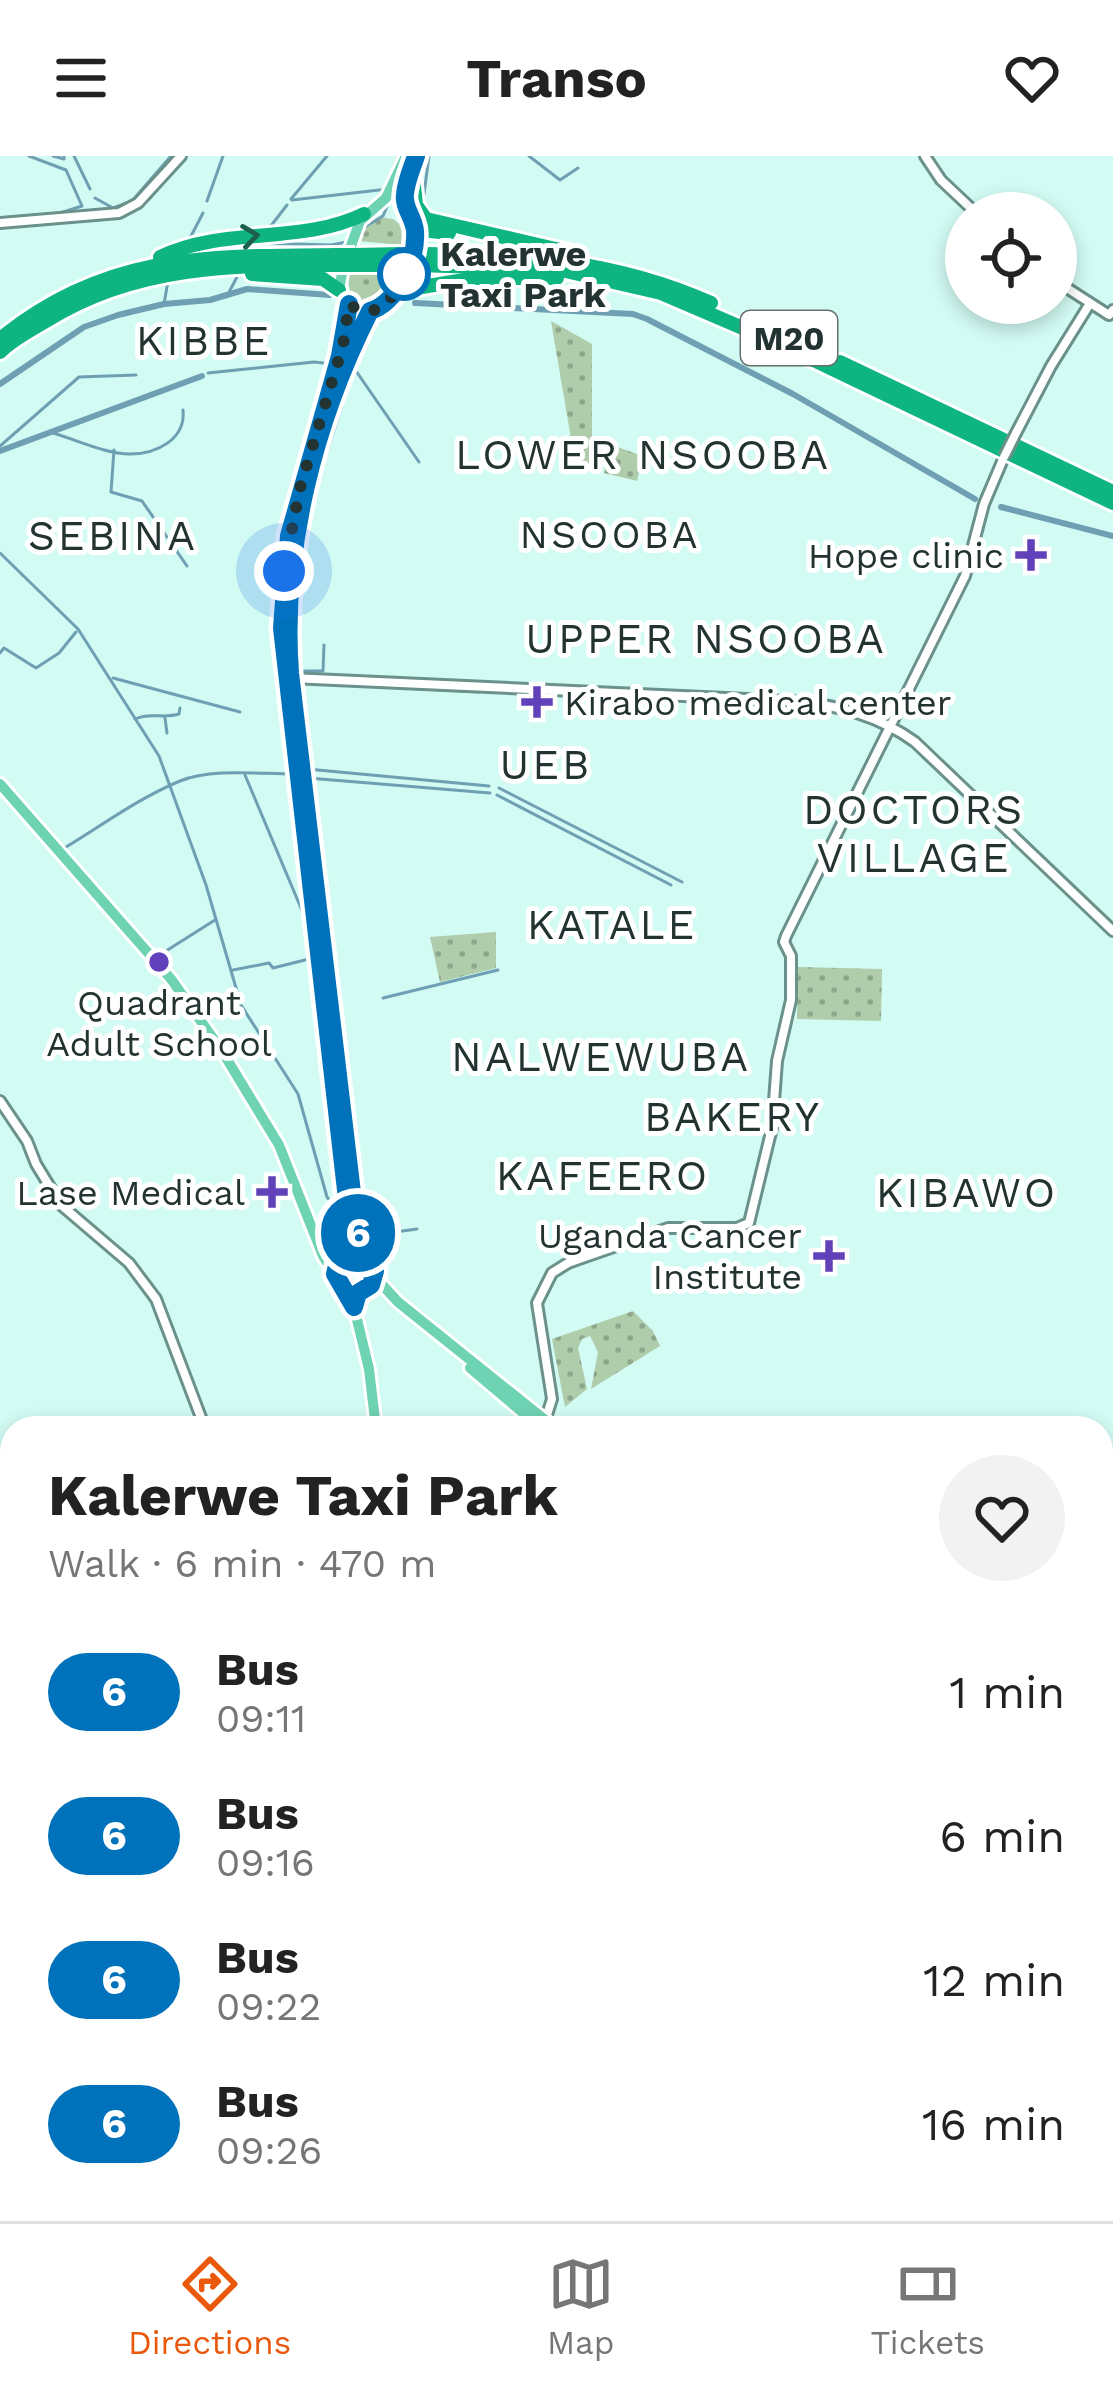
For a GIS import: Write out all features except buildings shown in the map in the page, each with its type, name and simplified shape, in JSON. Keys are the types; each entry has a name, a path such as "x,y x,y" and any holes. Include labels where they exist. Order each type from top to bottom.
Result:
{"highway":[{"path":"412,160 416,206 426,219 615,264 669,284"},
{"path":"140,268 196,244 327,229 368,211"},
{"path":"411,218 430,231 508,238"},
{"name":"M20","path":"407,260 509,254 562,259 669,284 1113,492"},
{"name":"M20","path":"0,339 48,306 140,268 213,256 518,266 610,279 701,308 1113,503"},
{"name":"M20","path":"0,352 62,311 115,287 167,273 336,260"},
{"path":"167,273 305,277 323,279 339,290"},
{"path":"398,291 476,278 610,279"}],"main road":[{"path":"412,160 405,193 415,238 398,291 386,304 370,311 349,304 339,290 343,268 368,211 386,198 412,160"},
{"path":"368,211 393,206 411,218"},
{"path":"335,1274 346,1256 350,1226 282,628 289,536 340,356 349,304"},
{"path":"370,311 333,401 298,519 287,593 291,678 356,1226 375,1277 534,1416"},
{"path":"0,784 171,979 222,1051 284,1153 318,1246 335,1274 356,1292 386,1300 533,1416"},
{"path":"318,1246 346,1256 365,1256"},
{"path":"374,1416 354,1307 356,1292 375,1277"}],"street":[{"path":"0,223 119,213 131,208 181,156"},
{"path":"925,156 954,192"},
{"path":"1077,296 1111,312"},
{"path":"548,1416 551,1399 537,1311 544,1283 563,1265 660,1231 681,1226 737,1228 749,1222 772,1128 777,1061 791,1000 791,956 784,942 965,576 984,504 1004,458 1089,305"},
{"path":"291,678 804,702 845,708 888,725 932,756 1113,932"},
{"path":"0,1101 61,1205 129,1262 155,1299 200,1416"}],"green space":[{"path":"379,217 403,227 402,245 359,241 367,225"},
{"path":"347,272 393,272 393,288 381,299 364,301 350,292"},
{"path":"551,321 592,344 592,438 640,455 637,481 604,473 605,466 613,469 616,456 596,452 595,465 575,462"},
{"path":"496,932 496,968 440,982 430,937"},
{"path":"798,967 882,969 881,1021 797,1019"},
{"path":"633,1311 653,1331 660,1346 591,1389 598,1352 590,1336 582,1339 578,1348 587,1389 565,1407 552,1339"}],"waterway":[{"path":"0,218 60,213 82,206 66,170 29,156"},
{"path":"53,156 64,156"},
{"path":"74,156 90,189"},
{"path":"95,198 113,208 132,201 171,156"},
{"path":"135,209 186,156"},
{"path":"207,201 223,156"},
{"path":"291,199 327,156"},
{"path":"424,194 429,156"},
{"path":"529,156 560,180 578,168"},
{"path":"292,200 388,189"},
{"path":"363,228 383,216 389,202"},
{"path":"270,227 287,205"},
{"path":"190,238 203,213"},
{"path":"250,243 347,242"},
{"path":"227,296 237,277"},
{"path":"164,304 168,281"},
{"path":"0,384 84,327 118,315 247,289 330,295"},
{"path":"415,303 633,314 793,394 975,499"},
{"path":"301,533 366,331"},
{"path":"208,373 333,364"},
{"path":"356,371 419,462"},
{"path":"0,446 79,377 136,375"},
{"path":"0,451 202,376"},
{"path":"53,433 111,452 140,453 175,437 183,410"},
{"path":"114,450 111,492 142,501 187,566"},
{"path":"1001,507 1113,536"},
{"path":"0,553 78,629 159,756 206,885 241,1005 298,1094 327,1197 347,1223"},
{"path":"0,653 4,648 36,668 59,653 76,632"},
{"path":"304,671 323,671 324,645"},
{"path":"297,673 330,676"},
{"path":"113,678 240,712"},
{"path":"298,686 306,759"},
{"path":"386,687 479,692"},
{"path":"493,692 614,697"},
{"path":"135,719 179,714 180,708"},
{"path":"165,718 167,733"},
{"path":"307,769 489,786"},
{"path":"66,847 150,795 192,777 292,774"},
{"path":"245,775 319,951"},
{"path":"309,789 308,778 490,793"},
{"path":"499,788 682,882"},
{"path":"497,795 671,885"},
{"path":"158,956 215,920"},
{"path":"233,970 269,963 273,968 313,958"},
{"path":"383,998 498,970"},
{"path":"367,1231 417,1229"}],"bus line":[{"name":"6","path":"349,304 340,356 289,536 282,628 351,1234 348,1255 338,1262 335,1274 354,1307 375,1271 356,1226 290,673 287,593 298,519 333,401 370,311 386,304 398,291 415,238 405,193 416,156"}],"place":[{"name":"Kalerwe Taxi Park","path":"404,274"},
{"name":"Hope clinic","path":"1031,555"},
{"name":"Kirabo medical center","path":"537,702"},
{"name":"Quadrant Adult School","path":"159,962"},
{"name":"Lase Medical","path":"272,1192"},
{"name":"Uganda Cancer Institute","path":"829,1256"}],"district":[{"name":"KIBBE","path":"204,340"},
{"name":"LOWER NSOOBA","path":"643,454"},
{"name":"NSOOBA","path":"610,534"},
{"name":"SEBINA","path":"113,535"},
{"name":"UPPER NSOOBA","path":"706,638"},
{"name":"UEB","path":"546,764"},
{"name":"DOCTORS VILLAGE","path":"914,833"},
{"name":"KATALE","path":"612,924"},
{"name":"NALWEWUBA","path":"601,1056"},
{"name":"BAKERY","path":"733,1116"},
{"name":"KAFEERO","path":"603,1175"},
{"name":"KIBAWO","path":"967,1192"}],"route":[{"path":"284,571 300,488 343,345 349,304 358,310 377,310 398,291 404,274"}]}
